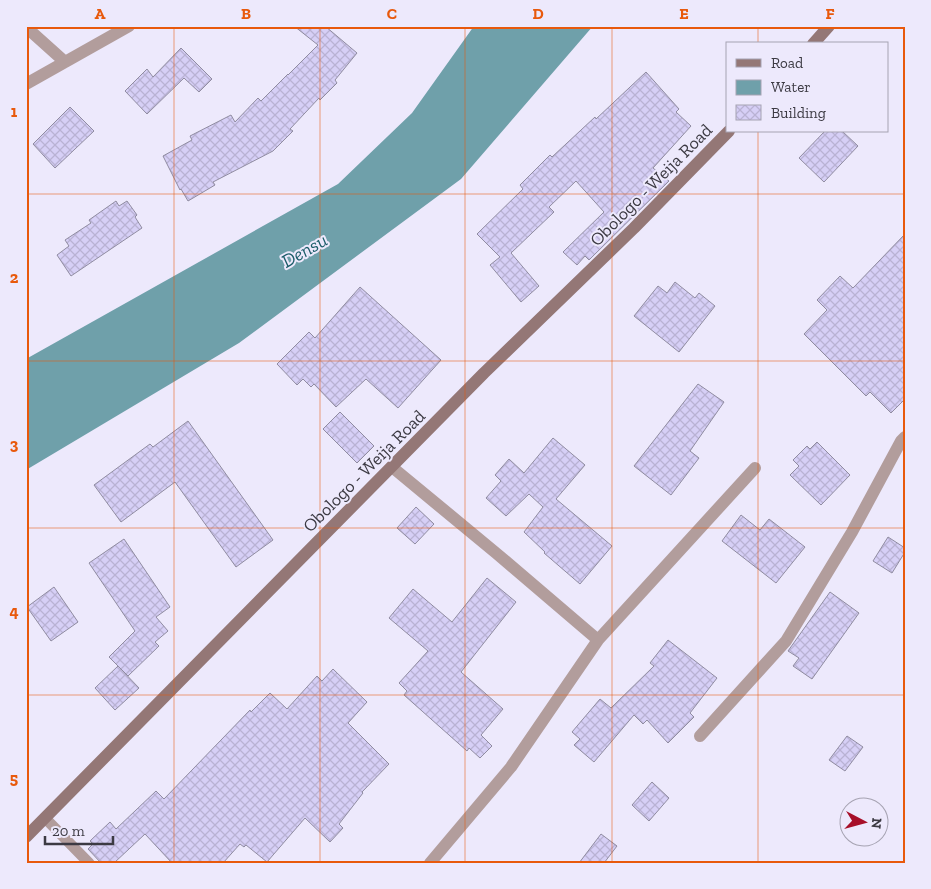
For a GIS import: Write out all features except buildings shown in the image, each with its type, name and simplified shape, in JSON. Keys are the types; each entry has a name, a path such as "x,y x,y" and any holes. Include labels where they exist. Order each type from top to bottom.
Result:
{"street":[{"path":"26,84 129,26"},
{"path":"815,42 829,26"},
{"path":"26,27 65,62"},
{"name":"Obologo - Weija Road","path":"26,837 484,373 634,228 728,132"},
{"path":"700,736 786,641 852,532 901,441 905,437"},
{"path":"392,467 598,640"},
{"path":"430,863 510,767 598,640 755,468"}],"lane":[{"path":"45,818 89,863"}],"water":[{"name":"Densu","path":"474,26 593,26 461,179 239,343 26,470 26,359 338,184 412,113"}]}
